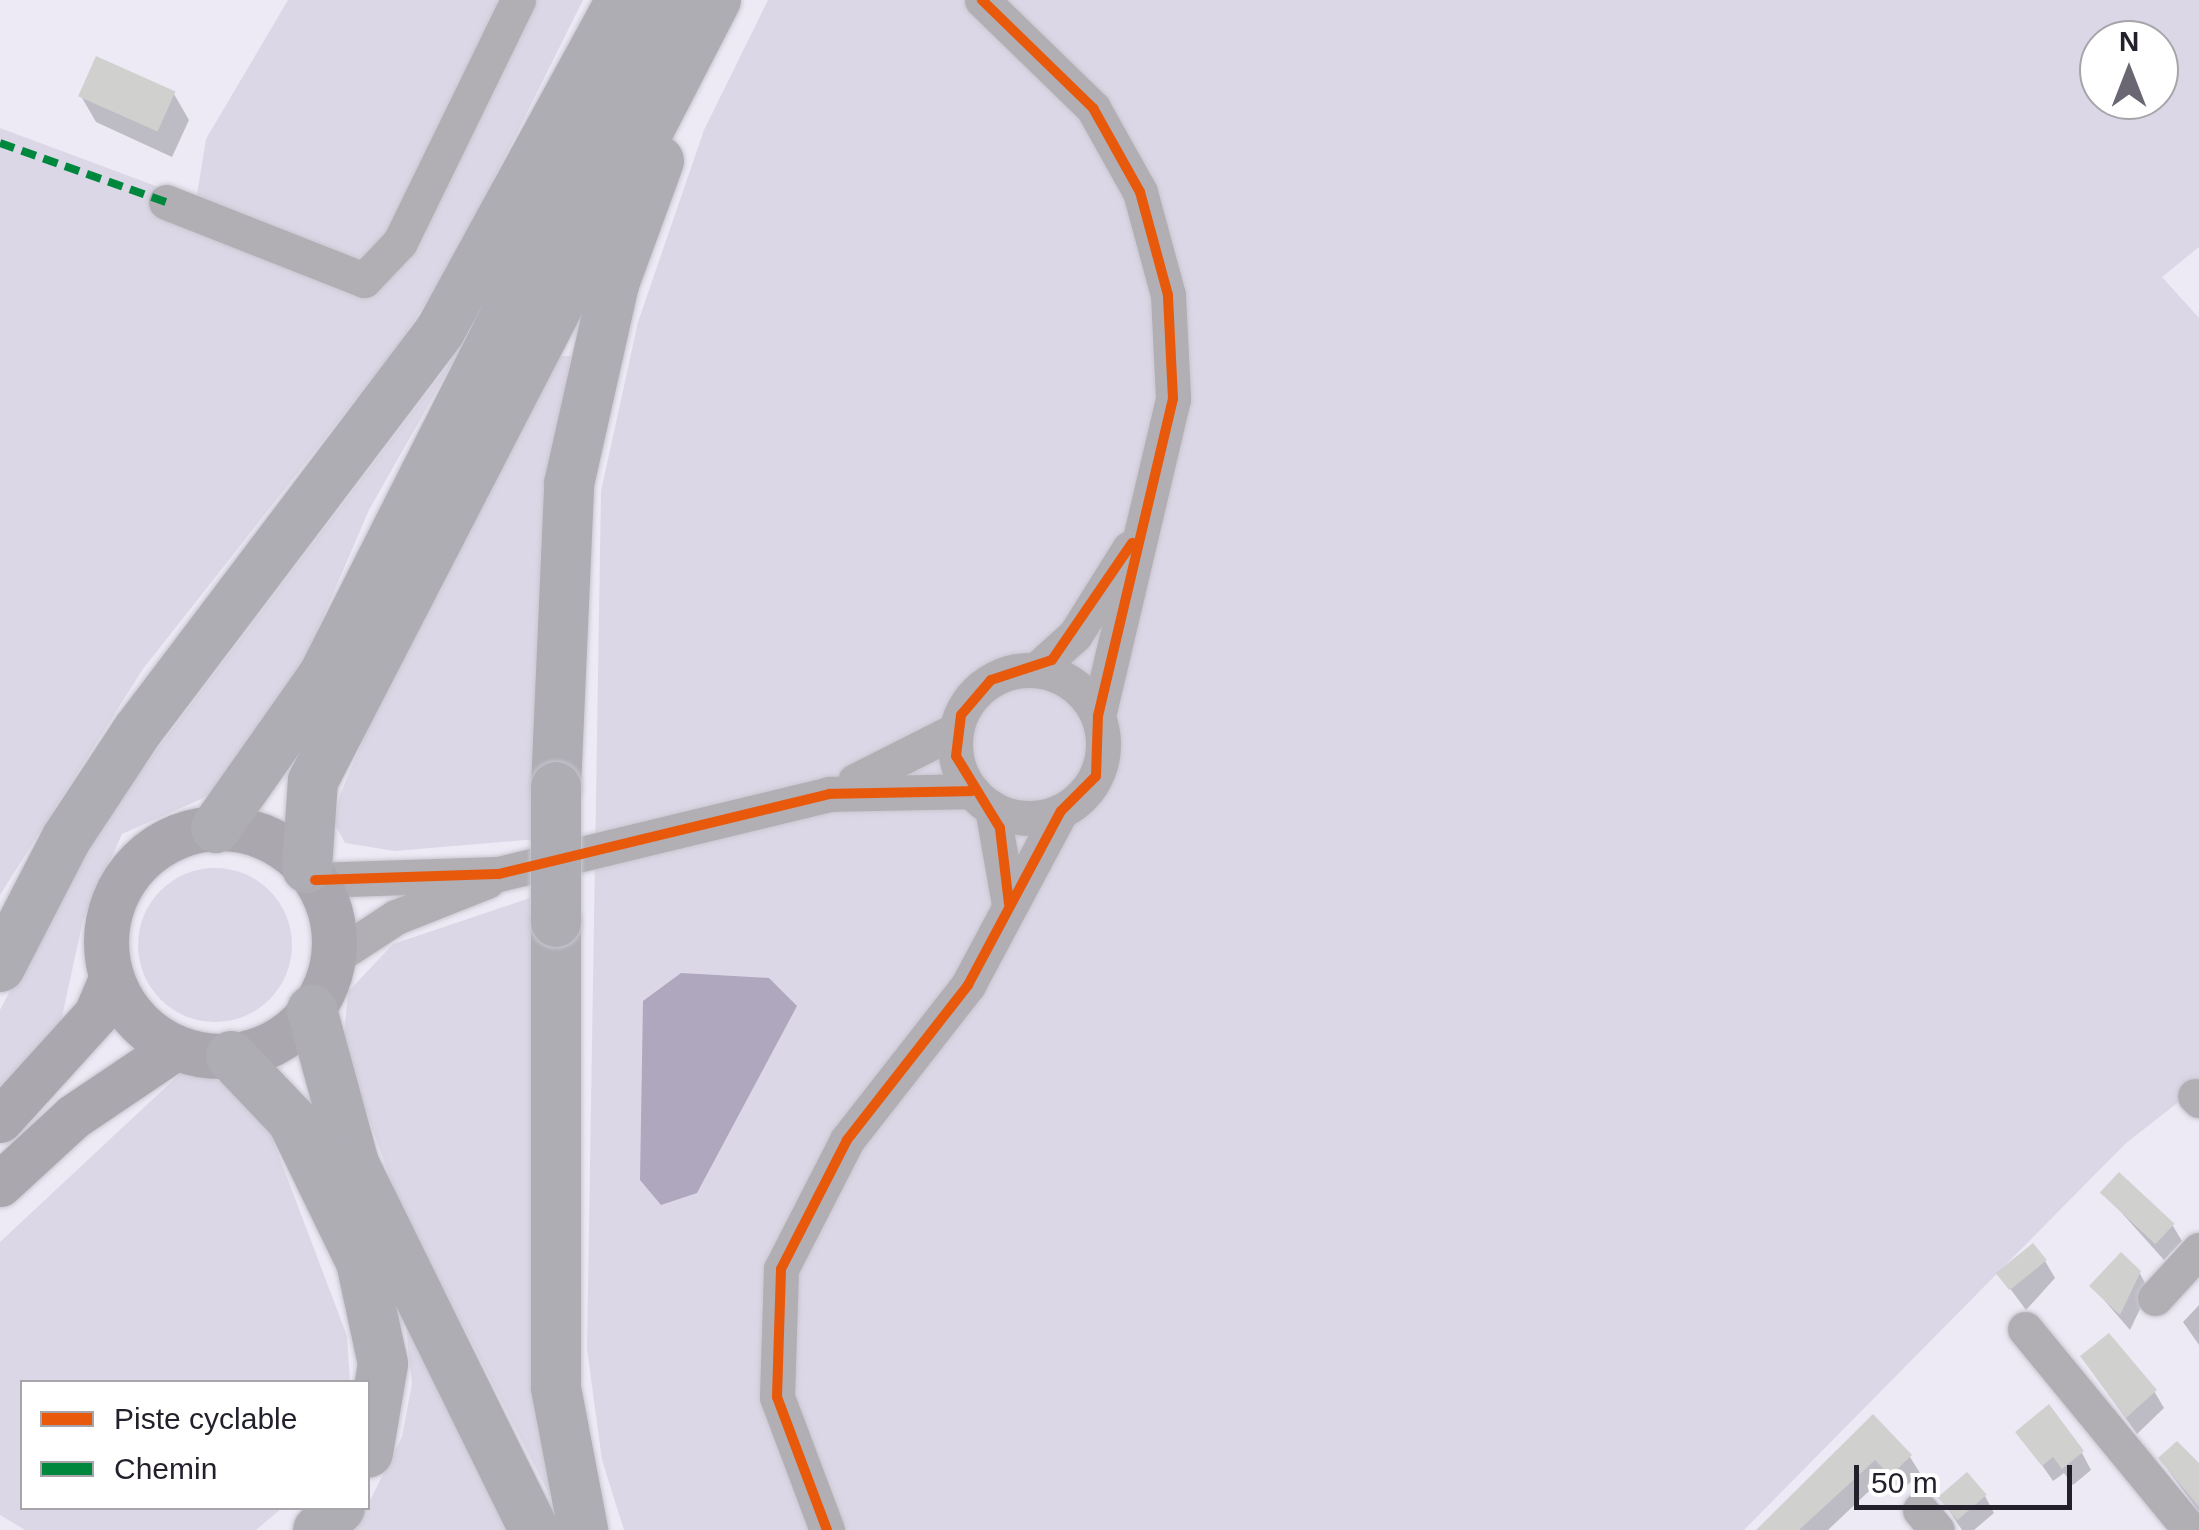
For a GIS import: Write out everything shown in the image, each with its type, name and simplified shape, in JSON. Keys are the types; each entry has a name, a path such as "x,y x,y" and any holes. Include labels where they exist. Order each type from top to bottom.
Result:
{"highway":[{"path":"0,967 66,839 138,730 440,331 621,0"},
{"path":"216,828 324,676 665,0"},
{"path":"583,1530 556,1388 556,787 561,551 586,390 614,284 718,0"},
{"path":"311,874 305,810 320,766 718,0"},
{"path":"312,1010 354,1164 534,1530"},
{"path":"230,1056 292,1120 361,1262 384,1364 370,1442"},
{"path":"318,1530 338,1510"}],"main road":[{"path":"216,828 275,842 311,874 331,917 333,958 312,1010 276,1042 230,1056 175,1048 143,1027 111,979 105,937 126,878 165,842 216,828"},
{"path":"0,1120 96,1014 111,979"},
{"path":"0,1184 74,1116 175,1048"}],"street":[{"path":"166,202 364,280 400,242 518,0"},
{"path":"827,1530 777,1397 781,1269 847,1140 968,984 1061,810 1100,765 1098,716 1173,399 1156,241 1092,108 982,0"},
{"path":"333,958 396,916 499,874 829,794 956,730 979,690 1036,670 1075,635 1138,534"},
{"path":"1036,670 1068,681 1098,716"},
{"path":"956,730 982,800 1004,914"},
{"path":"829,794 982,800 1026,818 1061,810"},
{"path":"311,874 499,874"},
{"path":"2155,1298 2199,1250"},
{"path":"2025,1329 2190,1530"}],"shaded area":[{"path":"288,0 583,0 454,259 399,344 143,669 0,895 0,128 196,201 206,139"},
{"path":"768,0 2199,0 2199,247 2162,277 2199,318 2199,1086 2125,1144 1744,1530 624,1530 602,1460 587,1349 601,491 638,322 704,130"},
{"path":"459,351 369,510 287,701 217,792 122,834 83,920 60,1026 0,1097 0,1010 87,842"},
{"path":"556,356 571,356 545,513 536,839 395,851 345,843 334,823 340,795 391,674"},
{"path":"215,868 245,874 270,890 286,915 292,945 286,975 270,1000 245,1016 215,1022 185,1016 160,1000 144,975 138,945 144,915 160,890 185,874"},
{"path":"530,898 538,1389 551,1498 396,1195 343,1046 348,992 393,944"},
{"path":"681,973 769,978 797,1006 697,1193 661,1205 640,1180 643,1001"},
{"path":"184,1070 242,1089 265,1119 347,1336 350,1380 20,1380 20,1510 280,1510 256,1530 25,1530 0,1515 0,1242"},
{"path":"404,1310 513,1530 355,1530 365,1510 370,1510 370,1500 402,1437 412,1383"}],"building":[{"path":"96,56 175,91 158,132 78,96"},
{"path":"2119,1172 2175,1224 2155,1244 2100,1192"},
{"path":"2033,1243 2047,1260 2010,1290 1996,1273"},
{"path":"2121,1252 2141,1271 2120,1315 2089,1286"},
{"path":"2109,1333 2157,1390 2126,1418 2080,1356"},
{"path":"2049,1404 2084,1451 2062,1469 2053,1457 2042,1466 2015,1432"},
{"path":"1873,1414 1912,1455 1890,1476 1875,1460 1799,1530 1756,1530"},
{"path":"2177,1441 2199,1463 2199,1507 2158,1458"},
{"path":"1967,1472 1987,1495 1957,1520 1938,1498"}],"marked path":[{"path":"0,143 166,202"}],"cycle path":[{"path":"827,1530 777,1397 781,1269 847,1140 968,985 1061,811 1096,776 1098,716 1173,399 1168,295 1140,192 1093,108 982,0"},
{"path":"1009,904 1000,828 956,756 961,715 991,680 1052,660 1132,543"},
{"path":"315,880 499,874 829,794 972,791"}]}
